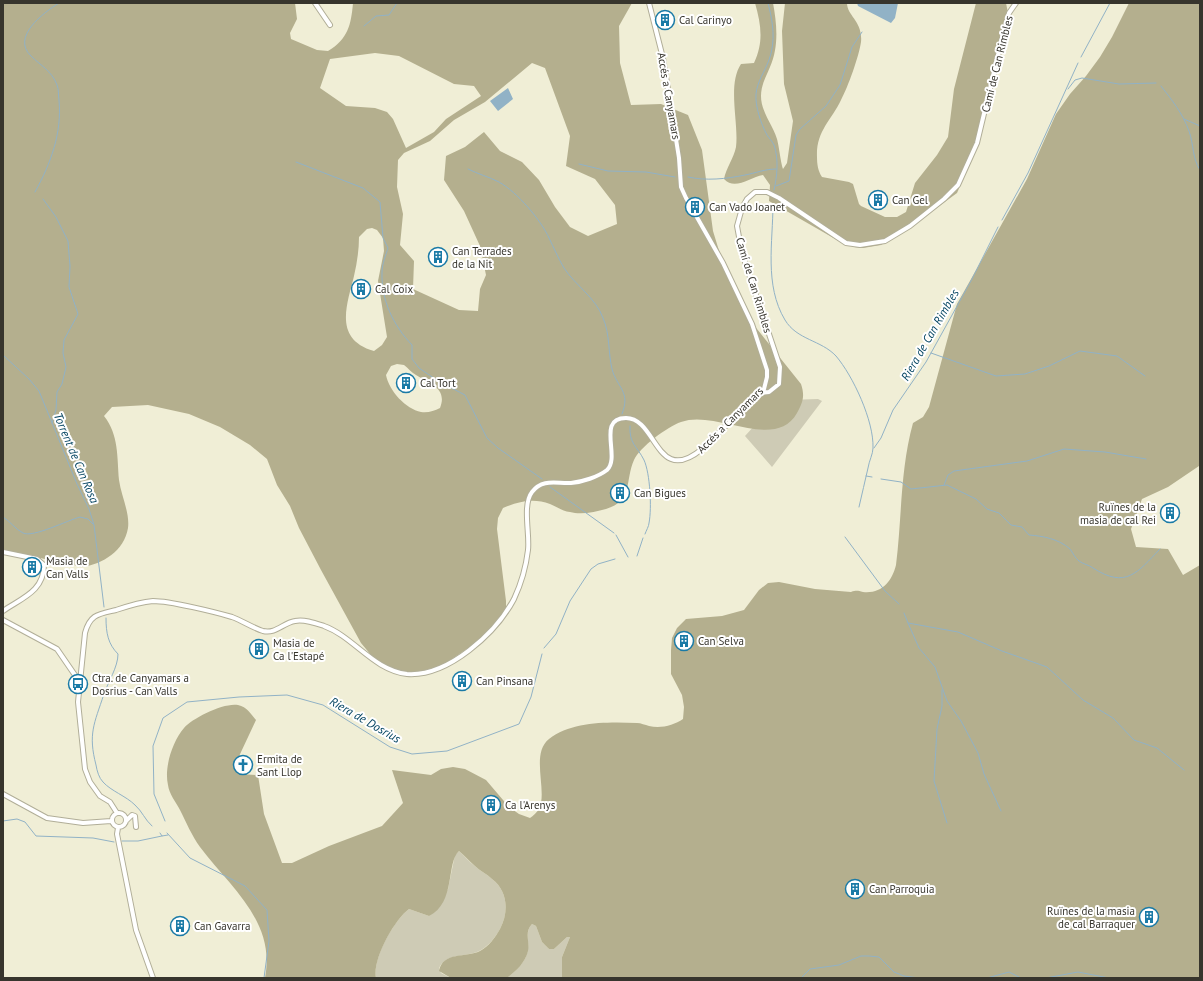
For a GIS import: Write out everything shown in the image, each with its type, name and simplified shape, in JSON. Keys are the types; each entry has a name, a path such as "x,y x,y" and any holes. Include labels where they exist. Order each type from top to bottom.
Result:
{"street":[{"path":"315,3 330,25"},
{"name":"Accés a Canyamars","path":"117,813 110,802 100,796 90,782 85,769 78,715 85,633 88,622 95,616 143,602 155,601 224,615 262,630 272,632 285,624 296,620 306,621 340,633 380,664 391,670 408,674 425,672 438,668 461,656 485,637 500,620 514,599 524,575 528,548 528,501 536,487 552,482 573,483 607,470 612,460 610,431 616,421 624,418 631,418 639,424 667,456 674,460 687,460 702,449 760,393 766,384 767,370 752,324 723,263 686,198 681,186 679,158 663,58 649,3"},
{"name":"Camí de Can Rimbles","path":"760,393 770,392 779,384 780,367 738,240 737,226 742,208 747,199 755,192 767,192 779,198 846,243 860,245 885,240 910,226 944,199 958,185 972,156 977,143 1004,30 1009,13 1016,3"},
{"path":"3,552 37,558 44,564 40,584 35,591 3,611"},
{"path":"3,620 57,649 80,681"},
{"path":"3,794 47,818 83,823 111,821"},
{"path":"111,821 113,816 117,813 123,814 126,821"},
{"path":"111,821 113,826 118,828 124,826 126,821 132,815 136,816 136,827"},
{"path":"118,828 117,834 136,930 153,978"}],"shaded area":[{"path":"3,3 295,3 297,19 290,33 291,39 317,50 328,51 340,42 347,31 353,3 632,3 619,26 620,63 631,105 661,104 688,115 702,150 713,231 720,254 749,319 801,384 803,392 802,402 797,413 787,424 775,429 760,430 695,419 681,422 654,438 637,455 631,468 627,489 620,501 615,505 602,510 583,513 574,513 562,510 550,504 538,501 521,502 503,508 498,518 497,529 506,612 492,632 443,665 409,675 376,661 361,643 299,528 290,506 277,485 267,459 250,445 220,427 189,414 148,405 112,407 104,416 109,423 115,439 119,480 127,510 128,522 126,536 117,550 111,555 97,563 82,567 3,550","holes":["375,53 399,56 454,84 474,86 481,96 446,119 434,132 406,148 393,119 387,112 375,108 346,106 320,88 330,59","532,63 545,68 570,136 566,166 595,179 615,205 617,224 588,236 570,227 555,207 539,180 522,162 500,151 484,132 465,147 446,156 444,180 464,211 480,246 486,275 480,289 478,311 459,310 413,289 414,261 400,245 403,214 397,187 398,160 404,153 430,141 454,120 485,102","372,228 377,230 383,238 384,251 378,281 387,337 382,345 374,351 361,346 353,338 348,330 346,320 348,298 357,261 359,237 367,229","397,364 404,365 414,374 436,387 442,401 440,408 431,412 421,412 404,403 394,393 388,381 386,375 391,366"]},
{"path":"755,3 773,3 776,27 775,52 763,85 761,96 763,108 777,139 783,169 787,163 793,121 784,84 782,31 785,3 847,3 849,12 860,29 860,48 844,94 819,140 817,148 818,167 822,177 853,184 861,206 885,217 897,217 906,212 915,183 937,155 948,137 954,89 976,3 1006,3 1010,23 975,152 957,193 919,221 881,245 863,248 854,247 837,240 769,201 770,185 763,175 738,184 733,184 724,179 736,147 737,137 734,93 737,73 741,64 754,63 759,48 760,26"},
{"path":"1129,3 1200,3 1200,467 1199,466 1168,487 1142,499 1131,529 1136,547 1168,549 1183,575 1200,565 1200,978 562,978 562,957 570,937 567,937 554,949 549,949 542,942 536,926 532,924 528,930 527,955 514,973 507,978 451,978 439,971 441,965 445,960 450,958 474,953 486,947 494,939 500,929 506,909 504,896 497,884 459,851 455,856 447,893 438,910 429,916 409,909 403,914 385,941 377,961 376,978 265,978 267,958 264,939 257,922 237,891 197,843 171,795 167,778 168,763 176,740 184,728 194,720 217,708 232,705 244,707 256,720 234,767 239,774 258,775 264,814 282,863 292,863 329,846 382,826 403,803 392,770 431,775 441,769 453,767 465,769 486,780 509,807 519,814 530,818 539,809 541,801 542,793 540,763 543,746 549,739 558,733 580,726 603,723 637,723 663,727 683,719 684,707 682,695 671,674 671,650 672,638 677,628 686,619 722,616 744,610 759,590 768,583 779,582 815,589 851,592 870,592 881,589 889,581 896,565 903,476 913,423 923,417 929,407 957,304 1027,179 1056,114 1100,57"},
{"path":"818,399 822,401 772,467 745,436 755,425 789,400"},
{"path":"459,851 490,877 501,889 504,896 506,909 503,922 498,932 481,950 472,954 456,956 442,963 439,968 441,973 451,978 376,978 377,961 385,940 403,914 409,909 429,916 448,889 455,855"},
{"path":"532,924 536,926 542,942 549,949 554,949 567,937 570,937 562,957 562,978 507,978 526,957 528,948 528,933"}],"water":[{"path":"857,3 898,3 895,18 891,23 858,6"},
{"path":"508,88 513,99 498,111 490,101"}],"waterway":[{"path":"35,192 46,170 54,148 59,124 59,100 58,88 55,80 49,72 31,56 26,49 25,41 27,34 38,19 59,3"},
{"path":"364,26 376,16 389,15 397,3"},
{"path":"768,3 773,39 771,53 758,85 756,99 757,109 763,126 776,150 777,168 774,190"},
{"name":"Riera de Can Rimbles","path":"1081,57 1110,3"},
{"path":"776,186 789,181 796,135 800,129 826,106 840,85 852,47 862,32"},
{"name":"Riera de Can Rimbles","path":"1002,220 1028,173 1078,63"},
{"path":"1068,89 1075,80 1082,78 1119,84 1156,83"},
{"path":"1161,86 1177,107 1187,125 1191,136 1194,156 1200,170"},
{"path":"1184,119 1200,126"},
{"path":"296,162 363,188 380,202 383,238 388,248 382,269 382,282 386,302 399,329 412,345 412,359 419,368 438,381 465,395 487,438 498,448 542,479"},
{"path":"579,164 608,171 646,172 675,177"},
{"path":"468,169 499,182 521,199 545,231 564,268 596,304 607,330 612,369 624,395 625,400 622,414"},
{"path":"688,177 702,179 723,178 776,169"},
{"path":"43,199 56,217 68,241 70,266 69,287 78,314 64,340 63,353 66,367 62,384 57,392 56,410 52,423"},
{"path":"773,204 771,263 774,292 778,307 790,327 802,336 823,346 836,356 849,375 861,399 870,425 873,450 859,507"},
{"name":"Riera de Can Rimbles","path":"874,448 881,438 893,410 926,362 972,279 998,227"},
{"path":"931,353 996,376 1025,374 1049,366 1080,351 1117,356 1145,376"},
{"name":"Torrent de Can Rosa","path":"3,355 29,379 39,391 77,484 89,509 94,525 104,607"},
{"path":"630,426 632,441 644,460 649,482 650,517 649,526 645,534"},
{"path":"944,485 948,475 954,471 1027,461 1064,449 1105,452 1146,459"},
{"path":"866,476 872,477"},
{"path":"881,479 901,482 911,489 947,485 976,499 987,509 999,513 1011,525 1022,527 1029,535 1056,540 1070,549 1076,558 1081,562 1104,574 1114,577 1123,578 1137,571 1160,549"},
{"path":"550,487 614,533"},
{"path":"3,517 20,531 28,534 42,531 80,517 88,519 93,524"},
{"path":"616,535 628,557"},
{"path":"845,537 885,591 899,604"},
{"path":"637,556 643,538"},
{"path":"544,648 556,634 570,601 591,569 598,564 615,559"},
{"path":"904,613 908,623 958,632 1002,651 1047,667 1083,700 1113,718 1134,740 1157,748 1184,770"},
{"name":"Torrent de Can Rosa","path":"106,618 108,638 118,654 118,659 97,713 93,729 92,745 96,767 103,782 135,805 152,826"},
{"path":"908,623 919,648 935,667 947,701 961,721 978,753 984,774 1001,811"},
{"name":"Riera de Dosrius","path":"165,821 154,794 153,746 163,718 187,702 239,697 287,695 323,705 390,747 412,754 447,751 519,724 531,697 542,654"},
{"path":"942,690 942,706 937,729 934,781 947,823"},
{"path":"3,821 17,819 25,822 36,836 93,838 114,842"},
{"name":"Torrent de Can Rosa","path":"160,833 162,836 168,835"},
{"name":"Riera de Dosrius","path":"167,833 190,858 245,886 267,910 269,941 264,978"},
{"path":"122,841 138,841 162,836"},
{"path":"801,978 810,969 839,965 861,956 879,957 894,972 904,976 919,978"},
{"path":"987,978 1009,972 1021,978"},
{"path":"1046,978 1078,972 1109,978"}],"place":[{"name":"Cal Carinyo","path":"665,20"},
{"name":"Can Gel","path":"878,200"},
{"name":"Can Vado Joanet","path":"695,207"},
{"name":"Can Terrades de la Nit","path":"438,257"},
{"name":"Cal Coix","path":"361,289"},
{"name":"Cal Tort","path":"406,383"},
{"name":"Can Bigues","path":"620,493"},
{"name":"Ruïnes de la masia de cal Rei","path":"1170,513"},
{"name":"Masia de Can Valls","path":"32,567"},
{"name":"Can Selva","path":"684,641"},
{"name":"Masia de Ca l'Estapé","path":"259,649"},
{"name":"Can Pinsana","path":"462,681"},
{"name":"Ctra. de Canyamars a Dosrius - Can Valls","path":"78,684"},
{"name":"Ermita de Sant Llop","path":"243,765"},
{"name":"Ca l'Arenys","path":"491,805"},
{"name":"Can Parroquia","path":"855,889"},
{"name":"Ruïnes de la masia de cal Barraquer","path":"1149,917"},
{"name":"Can Gavarra","path":"180,926"}]}
